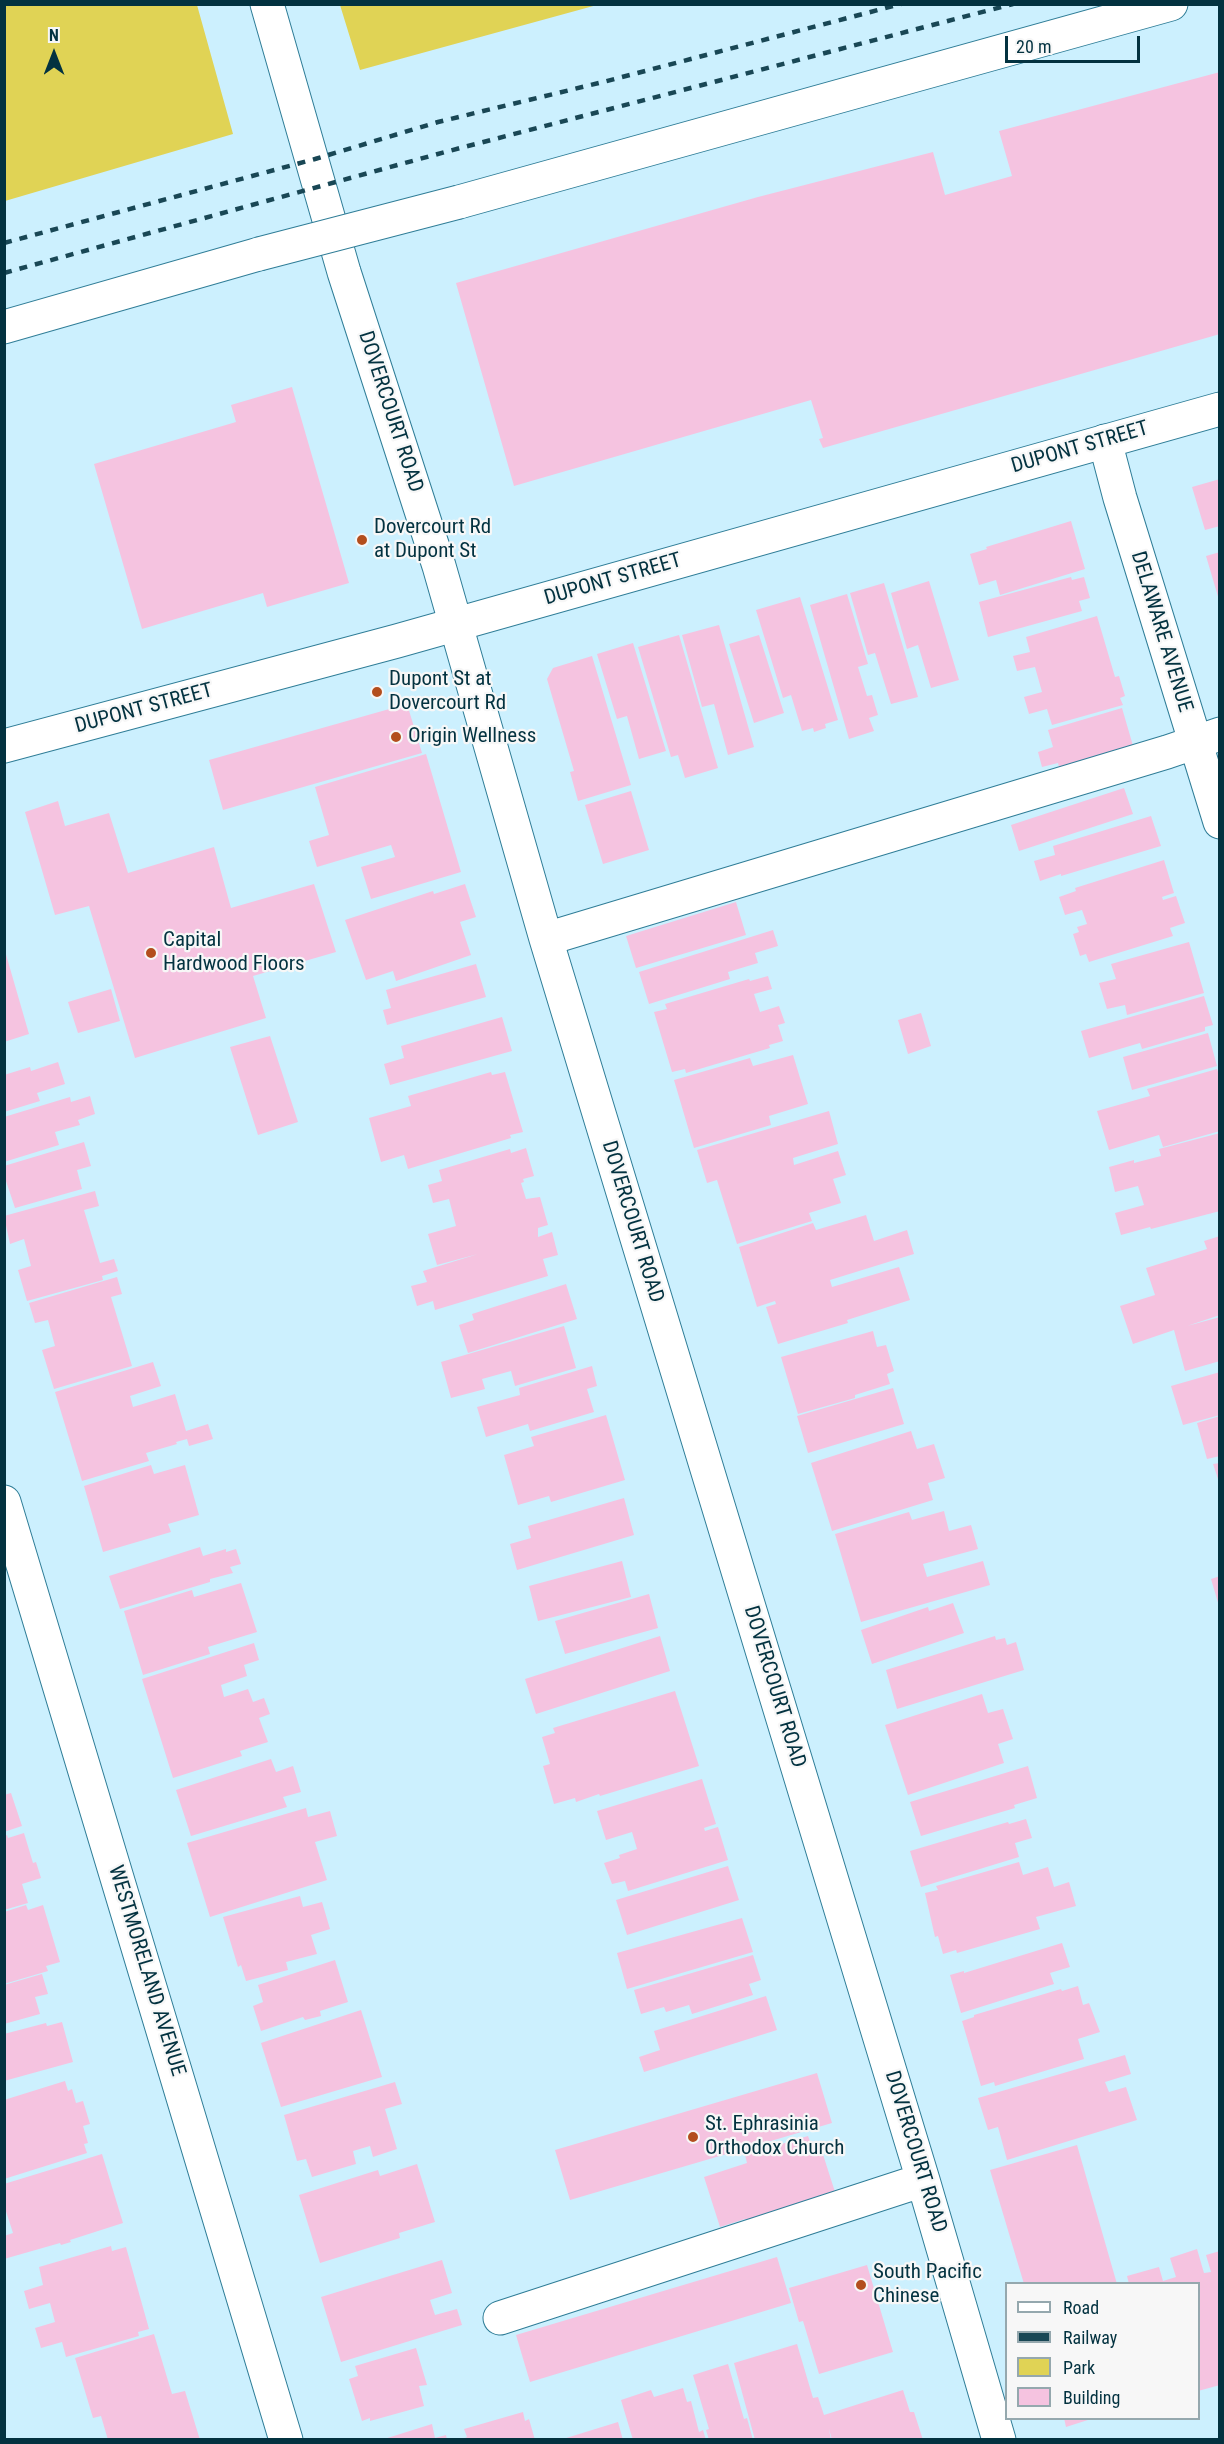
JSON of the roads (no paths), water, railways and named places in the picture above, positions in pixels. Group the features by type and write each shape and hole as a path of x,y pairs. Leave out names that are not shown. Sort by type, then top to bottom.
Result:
{"street":[{"name":"DOVERCOURT ROAD","path":"267,4 344,272 439,566 546,939 923,2180 999,2439"},
{"path":"4,327 259,254 459,202 1171,4"},
{"name":"DUPONT STREET","path":"4,746 456,625 1220,409"},
{"name":"DELAWARE AVENUE","path":"1105,441 1120,498 1208,738 1220,822"},
{"path":"546,939 1208,738"},
{"name":"WESTMORELAND AVENUE","path":"4,1502 286,2439"},
{"path":"500,2318 923,2180"}],"railway":[{"path":"4,243 315,159 438,122 603,82 901,4"},
{"path":"4,273 445,152 1013,4"}],"place":[{"name":"Dovercourt Rd at Dupont St","path":"362,540"},
{"name":"Dupont St at Dovercourt Rd","path":"377,692"},
{"name":"Origin Wellness","path":"396,737"},
{"name":"Capital Hardwood Floors","path":"151,953"},
{"name":"St. Ephrasinia Orthodox Church","path":"693,2137"},
{"name":"South Pacific Chinese","path":"861,2285"}]}
